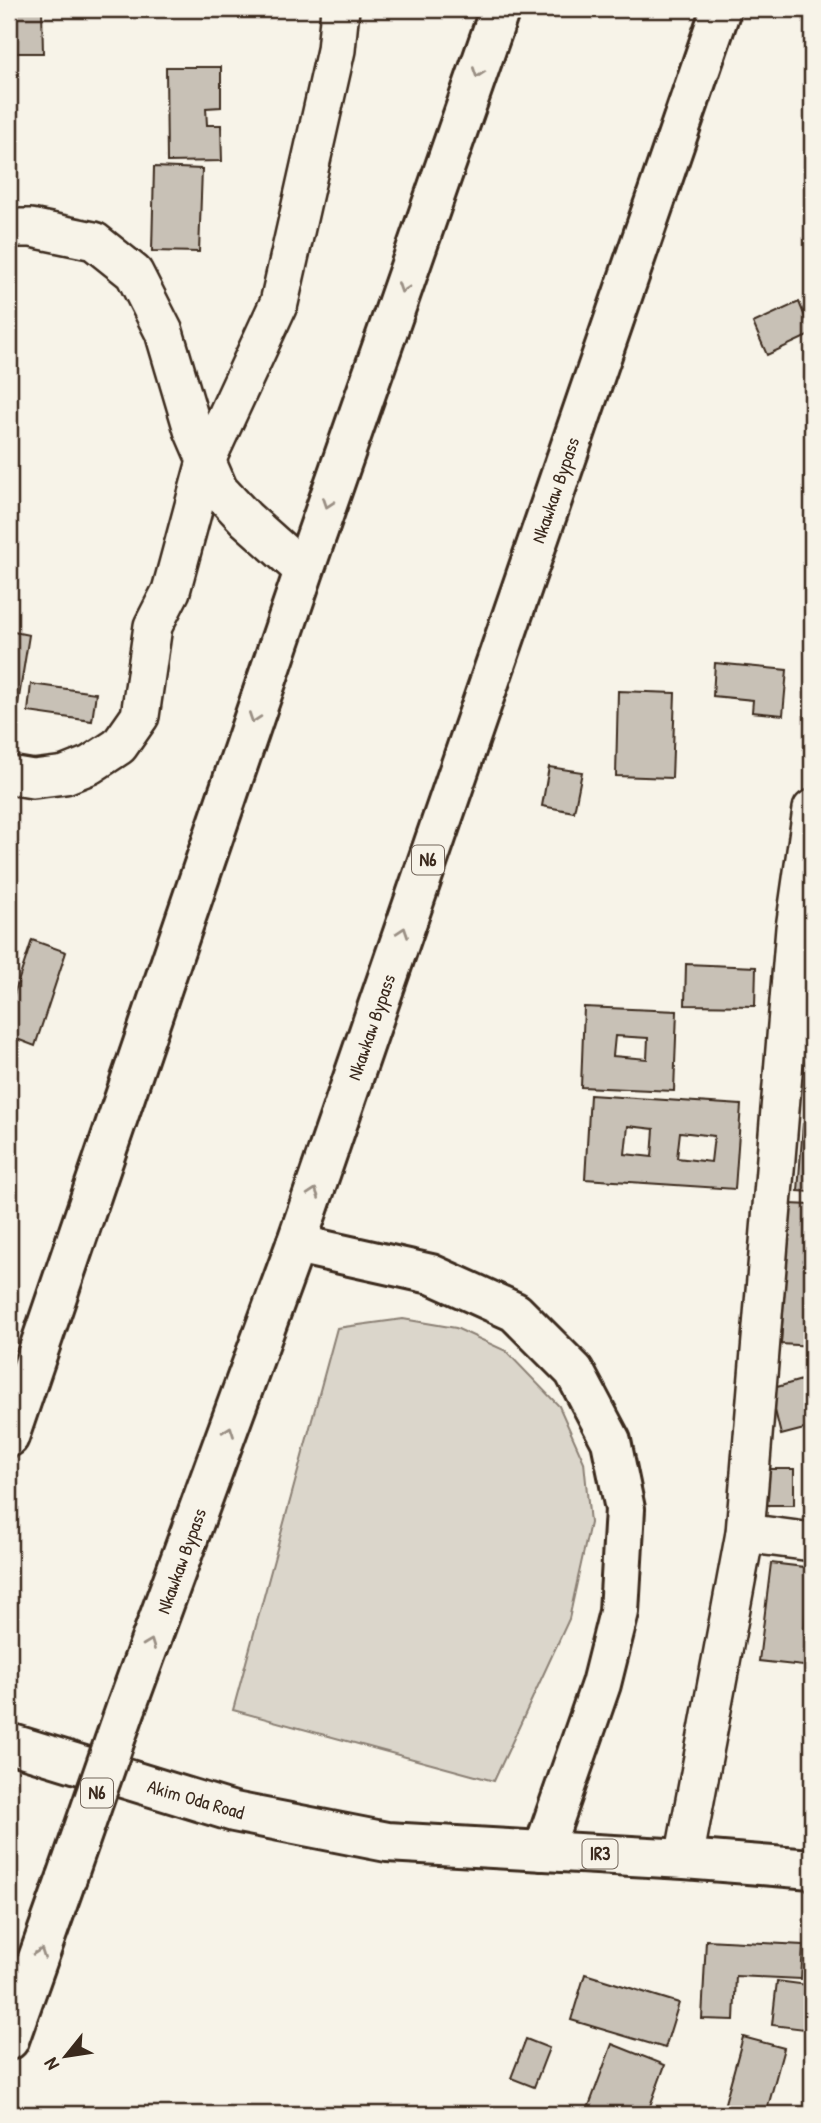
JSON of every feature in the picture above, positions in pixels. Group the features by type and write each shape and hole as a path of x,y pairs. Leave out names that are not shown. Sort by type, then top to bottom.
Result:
{"main road":[{"path":"9,1437 304,571 500,9"},
{"name":"Nkawkaw Bypass","path":"9,2040 296,1244 721,9"},
{"path":"296,1244 431,1274 515,1312 574,1371 611,1441 625,1509 619,1612 601,1684 543,1851"},
{"name":"Akim Oda Road","path":"9,1743 234,1812 387,1842 543,1851"},
{"name":"IR3","path":"543,1851 812,1869"}],"street":[{"path":"9,775 33,779 65,775 90,765 119,746 140,716 153,626 171,591 206,461 279,303 336,50 340,9"},
{"path":"9,228 31,228 94,241 134,273 164,332 193,430 219,490 246,519 304,571"},
{"path":"684,1859 745,1533 795,928 812,809"},
{"path":"745,1533 812,1542"}],"shaded area":[{"path":"403,1319 456,1328 506,1351 559,1406 584,1462 590,1523 569,1619 494,1781 233,1710 337,1328"}],"building":[{"path":"9,9 42,9 43,53 9,53"},
{"path":"166,67 221,67 221,107 206,108 207,125 221,125 222,161 167,162"},
{"path":"154,167 202,169 199,252 152,251"},
{"path":"799,302 812,334 767,355 753,323"},
{"path":"9,631 29,635 18,704 9,703"},
{"path":"715,663 787,670 783,715 752,712 753,700 713,696"},
{"path":"31,684 96,693 92,721 28,712"},
{"path":"618,691 675,693 672,778 616,776"},
{"path":"549,767 582,772 574,812 542,806"},
{"path":"32,940 66,952 35,1046 9,1036 9,1009"},
{"path":"686,964 756,967 755,1006 685,1005"},
{"path":"584,1007 677,1011 674,1091 581,1087","holes":["615,1036 648,1038 647,1059 613,1056"]},
{"path":"590,1095 741,1105 735,1189 585,1179","holes":["628,1126 654,1129 652,1157 625,1154","680,1132 714,1136 711,1162 677,1158"]},
{"path":"803,1124 812,1125 812,1192 798,1191"},
{"path":"789,1204 812,1205 812,1346 781,1344"},
{"path":"805,1379 812,1407 812,1427 781,1435 770,1389"},
{"path":"766,1469 794,1469 794,1505 766,1505"},
{"path":"771,1563 812,1568 812,1602 807,1602 804,1635 812,1636 812,1667 759,1661"},
{"path":"706,1940 803,1945 801,1979 736,1976 734,2020 702,2019"},
{"path":"585,1974 679,2003 665,2048 571,2020"},
{"path":"777,1981 808,1985 804,2029 772,2025"},
{"path":"743,2037 784,2048 766,2114 722,2114"},
{"path":"526,2039 549,2048 534,2087 511,2078"},
{"path":"612,2044 665,2065 647,2114 586,2114"}]}
